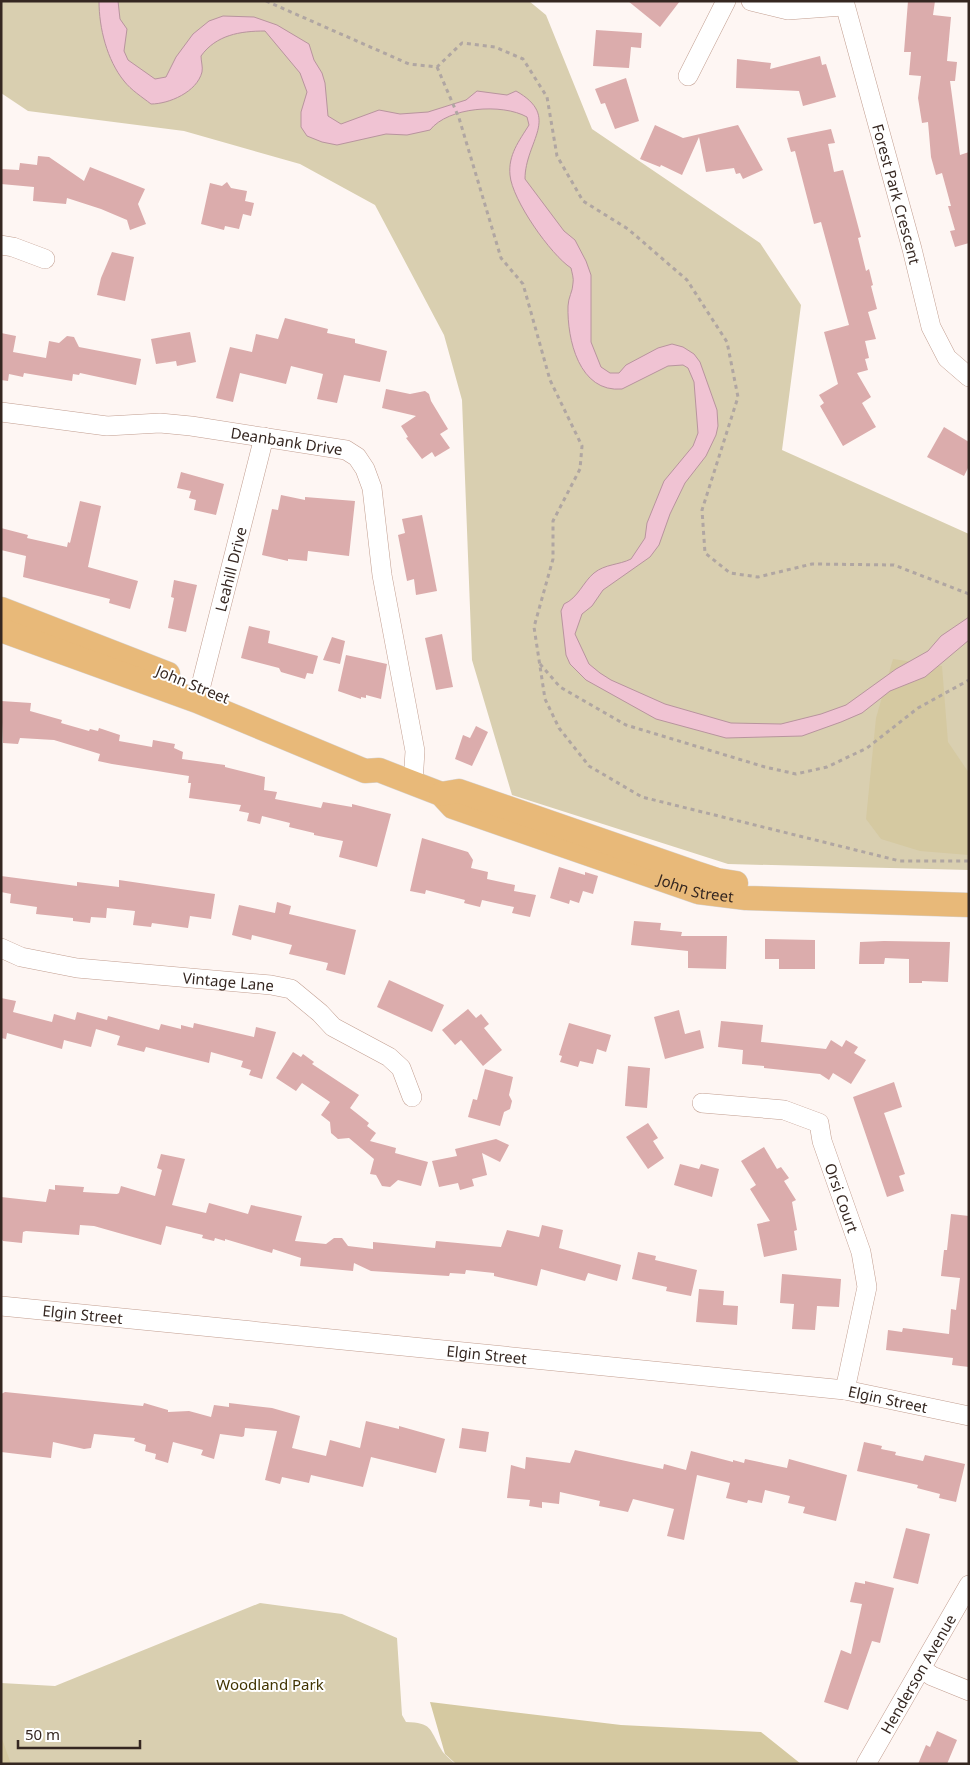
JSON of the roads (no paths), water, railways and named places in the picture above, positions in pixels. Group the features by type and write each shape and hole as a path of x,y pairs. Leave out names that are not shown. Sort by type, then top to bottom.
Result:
{"main road":[{"name":"John Street","path":"1,609 199,694 365,771 379,770 441,794 452,807 698,892 746,898 969,905"},
{"name":"John Street","path":"1,630 199,694"},
{"name":"John Street","path":"441,794 459,791 718,880 748,884 969,888"}],"street":[{"path":"688,76 726,1"},
{"path":"750,1 788,10 844,3"},
{"name":"Forest Park Crescent","path":"844,3 931,327 947,358 969,377"},
{"path":"1,245 13,246 45,258"},
{"name":"Deanbank Drive","path":"1,412 107,426 160,423 346,450 357,457 365,468 372,488 382,575 415,751 413,783"},
{"name":"Leahill Drive","path":"199,694 264,437"},
{"name":"Vintage Lane","path":"1,948 20,957 77,968 271,985 291,989 333,1026 389,1057 401,1068 412,1097"},
{"name":"Orsi Court","path":"702,1103 784,1110 819,1123 822,1140 861,1252 867,1287 845,1390"},
{"name":"Elgin Street","path":"1,1306 845,1390 969,1416"},
{"name":"Henderson Avenue","path":"866,1764 969,1585"},
{"path":"922,1669 932,1676 969,1691"}],"park label":[{"name":"Woodland Park","path":"270,1684"}]}
